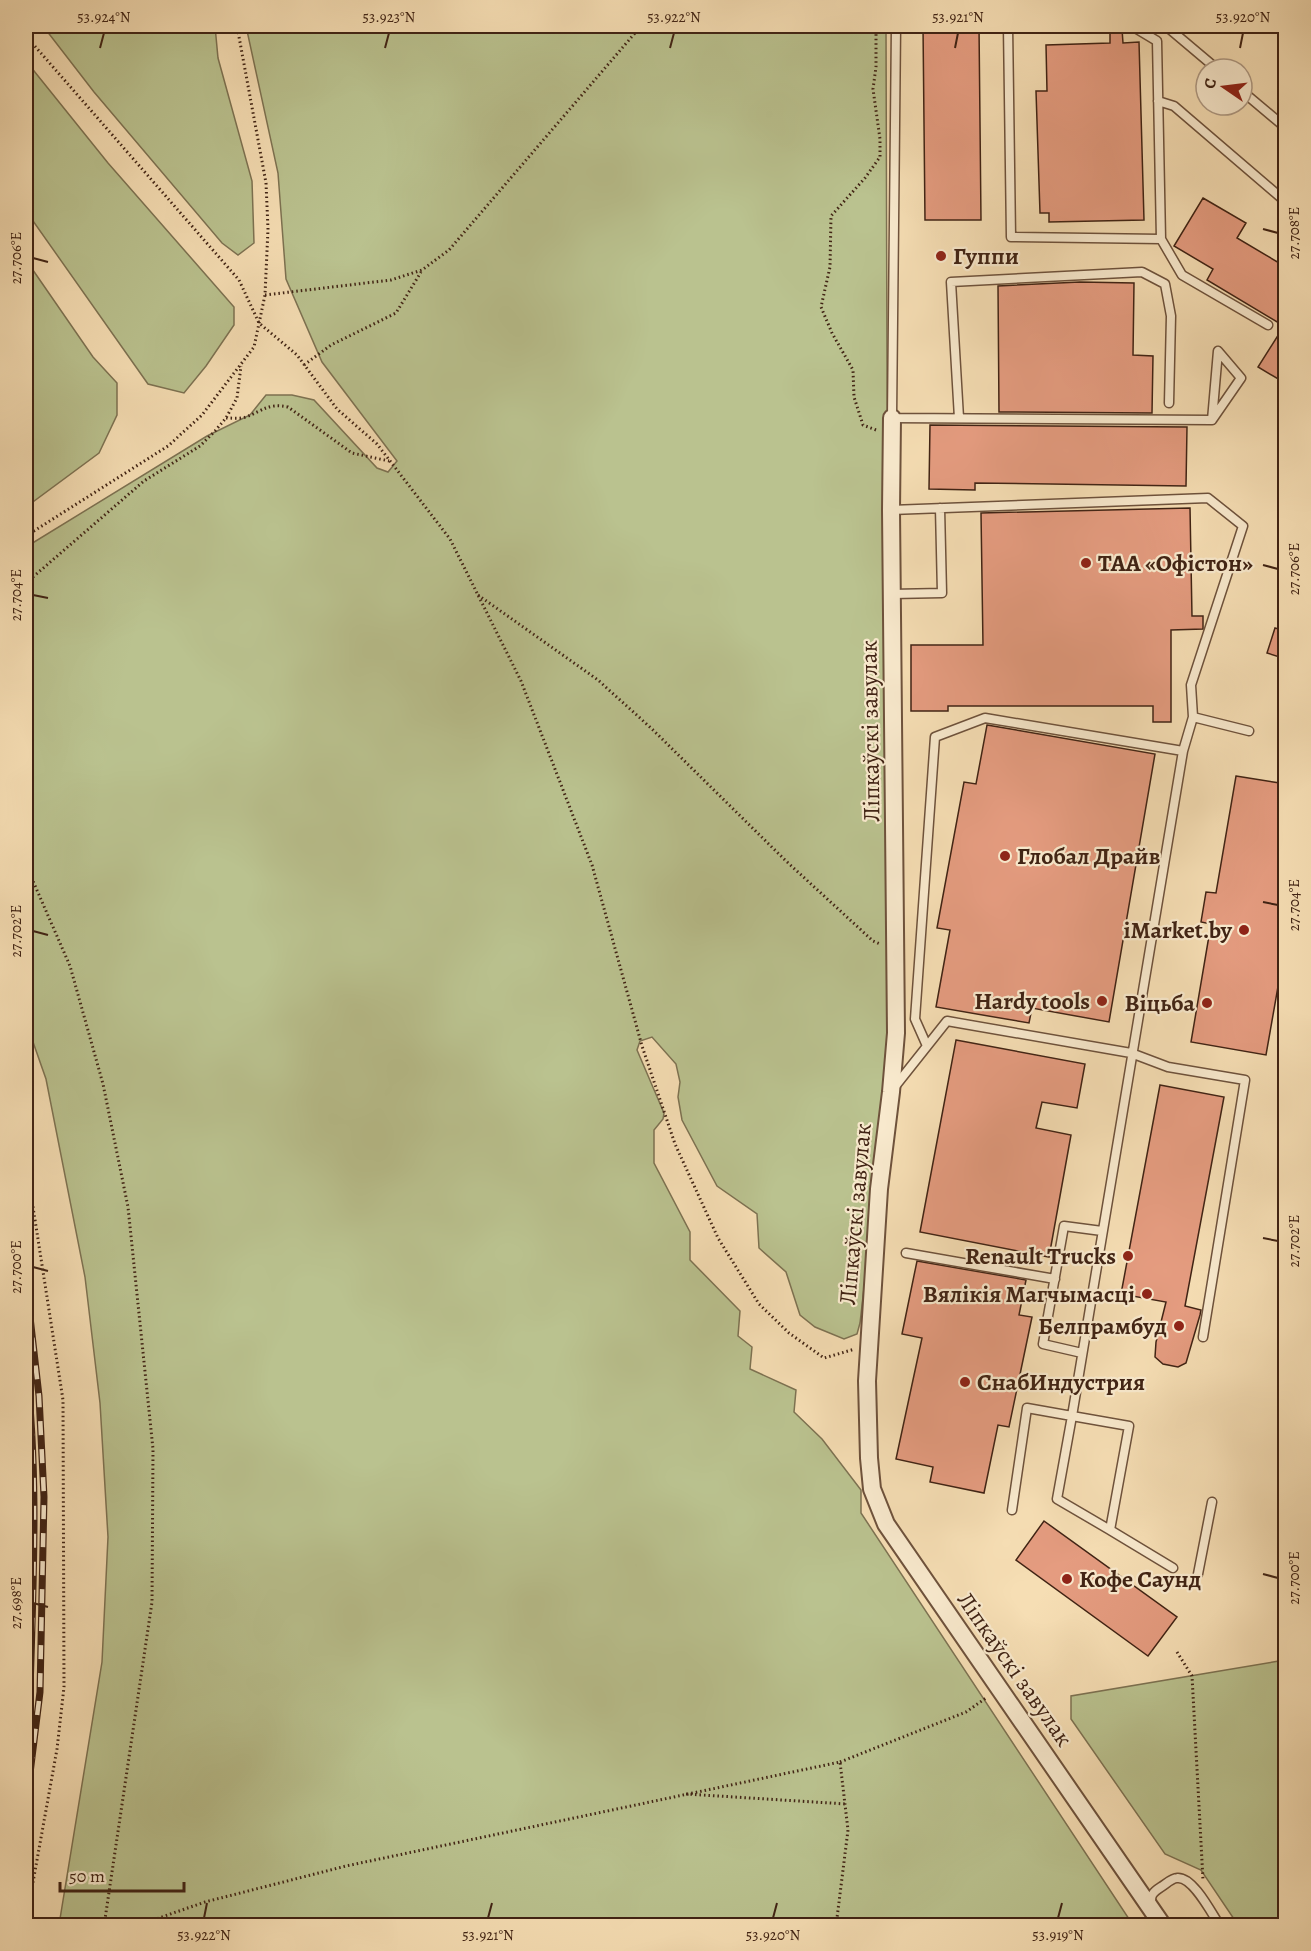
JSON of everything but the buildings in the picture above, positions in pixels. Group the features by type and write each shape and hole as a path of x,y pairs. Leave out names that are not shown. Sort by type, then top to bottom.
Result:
{"street":[{"name":"Ліпкаўскі завулак","path":"892,418 896,1033 879,1189 867,1381 868,1458 872,1489 886,1524 1159,1919"}],"lane":[{"path":"896,26 892,418 1212,420"},
{"path":"1008,26 1011,237 1161,239"},
{"path":"1132,26 1157,41 1161,239 1182,275 1268,325"},
{"path":"1166,26 1203,57"},
{"path":"1158,101 1174,106 1286,202"},
{"path":"1254,101 1286,128"},
{"path":"959,418 951,282 1142,272 1165,284 1171,316 1169,403"},
{"path":"1218,351 1241,378 1212,420 1216,374 1218,351"},
{"path":"891,510 1208,498 1243,526 1191,685 1193,717 1183,751 1057,1499 1173,1568"},
{"path":"892,594 942,593 940,508"},
{"path":"1193,717 1249,731"},
{"path":"927,1047 915,1018 935,737 985,718 1183,751"},
{"path":"891,1092 947,1021 1131,1053 1168,1067 1245,1080 1203,1337"},
{"path":"1082,1353 1043,1344 1064,1226 1102,1231"},
{"path":"906,1253 1055,1279"},
{"path":"1011,1510 1027,1408 1129,1426 1110,1530"},
{"path":"1198,1574 1212,1502"},
{"path":"1159,1919 1151,1903 1152,1895 1156,1890 1177,1878 1189,1881 1203,1895 1220,1926"}],"path":[{"path":"26,536 168,446 202,414 254,347 265,295 268,229 266,183 237,26"},
{"path":"265,295 391,280 422,270 449,250 641,26"},
{"path":"876,26 876,67 873,89 880,139 880,157 865,178 831,216 830,267 821,307 832,333 853,370 854,397 863,425 876,430 879,441"},
{"path":"26,36 239,280 259,323 297,355 337,409 377,444 450,538 521,681 592,865 642,1046 675,1144 718,1238 759,1304 789,1333 824,1358 869,1346"},
{"path":"304,365 332,345 396,313 422,270"},
{"path":"26,584 144,481 200,446 226,418 237,398 241,365"},
{"path":"226,418 244,418 266,407 278,405 288,407 352,453 390,461"},
{"path":"477,594 598,680 651,728 786,861 873,941 896,949"},
{"path":"26,865 70,966 103,1084 128,1207 153,1449 152,1602 104,1926"},
{"path":"26,1162 63,1400 64,1663 64,1687 57,1749 26,1921"},
{"path":"1178,1652 1192,1676 1203,1895"},
{"path":"136,1926 205,1902 346,1866 840,1762 966,1712 998,1689"},
{"path":"836,1926 848,1830 840,1762"},
{"path":"680,1794 846,1804"}],"green space":[{"path":"43,26 215,26 218,58 252,181 254,243 238,255 222,243 94,92"},
{"path":"246,26 886,26 889,1068 857,1334 844,1339 815,1327 800,1315 786,1272 759,1248 757,1214 717,1186 682,1120 678,1097 680,1082 676,1064 652,1037 640,1041 637,1050 664,1113 663,1119 654,1130 654,1163 690,1232 690,1260 740,1311 738,1336 752,1347 750,1369 796,1390 794,1412 822,1439 861,1490 861,1513 1133,1925 59,1925 102,1662 108,1537 100,1403 85,1277 46,1079 26,1022 26,547 207,436 250,415 266,395 292,395 314,400 377,468 388,472 397,461 322,362 286,279 278,173"},
{"path":"26,61 108,163 234,307 234,325 184,393 148,384 26,211"},
{"path":"26,260 93,357 117,383 117,415 99,453 26,507"},
{"path":"1285,1660 1285,1925 1238,1925 1201,1870 1165,1854 1071,1719 1071,1696"}],"railway":[{"path":"26,1282 39,1396 44,1497 40,1692 26,1806"},
{"path":"26,1366 34,1488 30,1692 26,1723"}],"place":[{"name":"Гуппи","path":"941,256"},
{"name":"ТАА «Офістон»","path":"1086,563"},
{"name":"Глобал Драйв","path":"1005,856"},
{"name":"iMarket.by","path":"1244,930"},
{"name":"Hardy tools","path":"1102,1001"},
{"name":"Віцьба","path":"1207,1003"},
{"name":"Renault Trucks","path":"1128,1256"},
{"name":"Вялікія Магчымасці","path":"1147,1294"},
{"name":"Белпрамбуд","path":"1179,1326"},
{"name":"СнабИндустрия","path":"965,1382"},
{"name":"Кофе Саунд","path":"1067,1579"}]}
